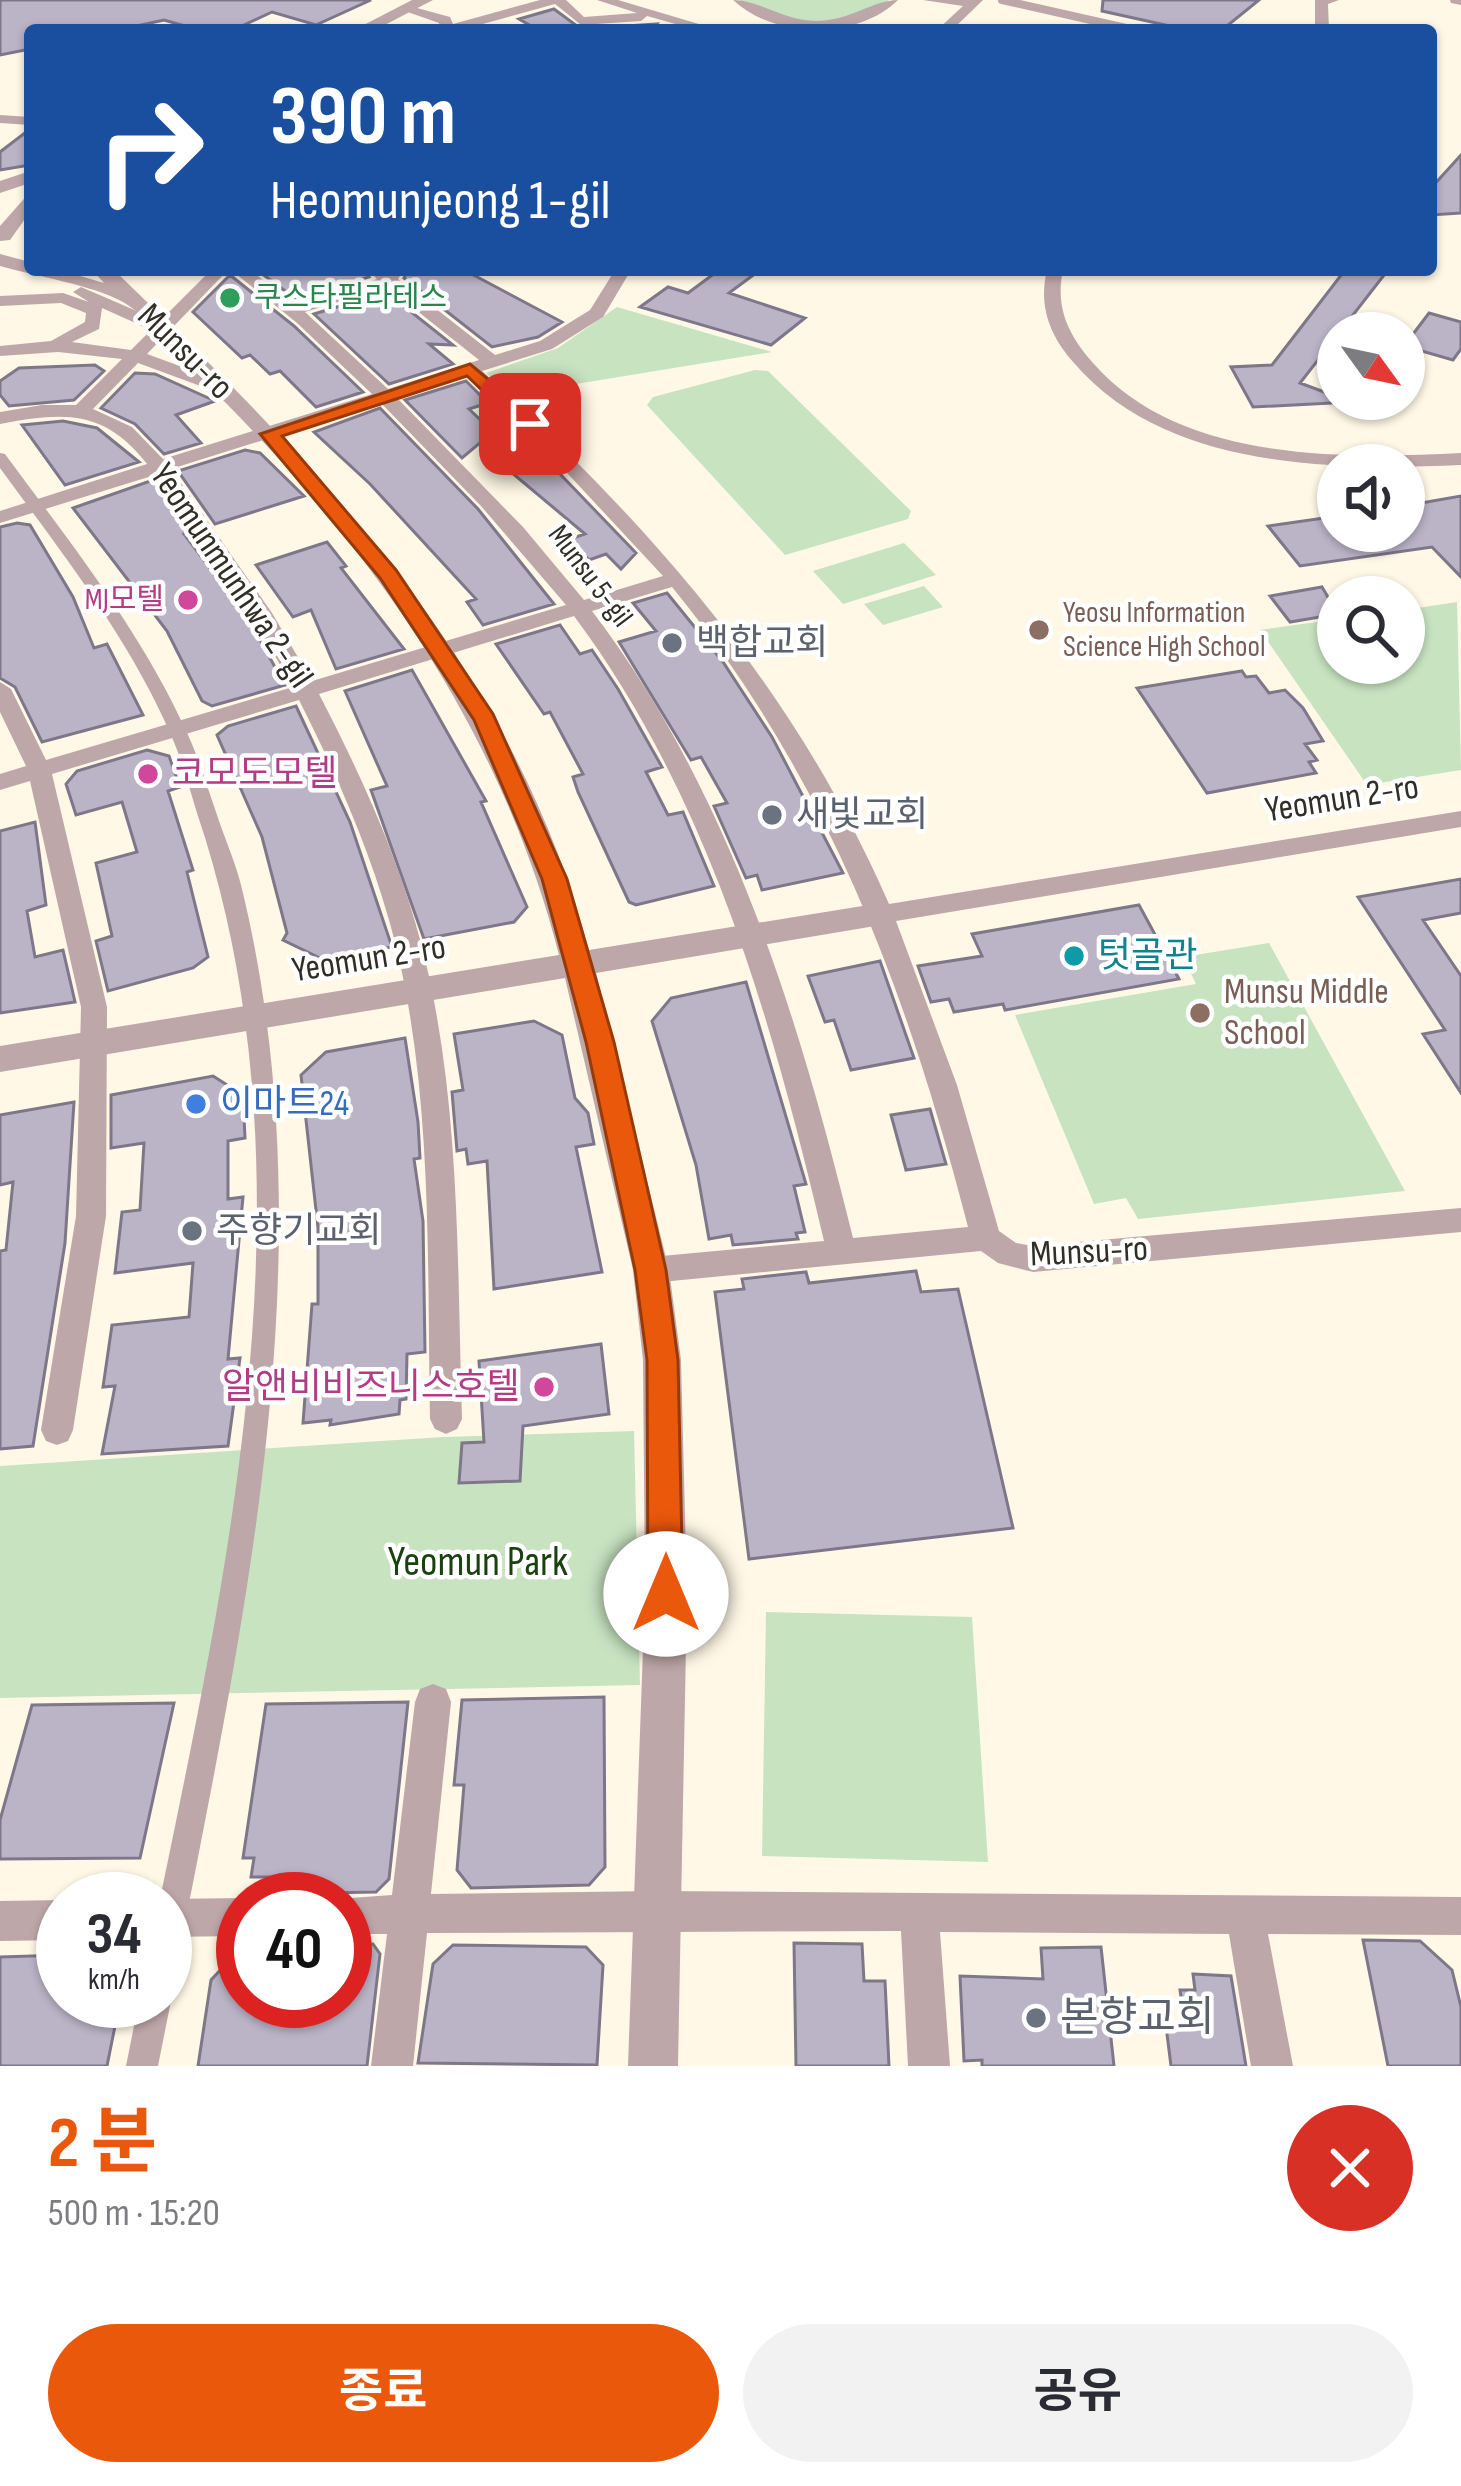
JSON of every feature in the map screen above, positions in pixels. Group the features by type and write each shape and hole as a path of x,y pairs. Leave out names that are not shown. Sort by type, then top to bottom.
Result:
{"street":[{"path":"375,24 425,0"},
{"path":"474,24 556,0 581,21 662,15 682,2"},
{"path":"602,0 691,24"},
{"path":"739,0 752,11 797,22 851,20 892,0"},
{"path":"929,0 976,2"},
{"path":"1322,24 1321,0 1333,0"},
{"path":"951,24 976,2"},
{"path":"406,9 446,24"},
{"path":"720,24 752,11"},
{"path":"851,20 857,24"},
{"path":"1,261 1,234 24,205"},
{"path":"57,276 134,301"},
{"name":"Munsu-ro","path":"108,276 269,434 388,574 485,719 555,879 580,964 651,1270 662,1360 666,1476 653,2066"},
{"path":"0,418 82,410 214,276"},
{"name":"Munsu 5-gil","path":"247,276 386,395 507,517 580,608 646,707 750,936"},
{"path":"291,310 382,276"},
{"path":"389,276 493,362"},
{"path":"0,517 546,345 586,322 607,303 620,276"},
{"path":"1055,276 1054,314 1075,357 1107,390 1160,424 1256,448 1341,458 1461,459"},
{"path":"0,301 90,294 160,327"},
{"path":"8,350 76,336 97,320 95,310 81,302 29,297"},
{"path":"8,350 110,347 220,387"},
{"path":"470,369 591,481 738,656 785,729 881,914 952,1100 986,1238"},
{"name":"Yeomunmunhwa 2-gil","path":"82,410 127,427 242,582 311,690 366,820 410,951 417,991 441,1209 446,1419"},
{"path":"0,457 124,631 176,728 226,869 260,1016 270,1229 256,1413 232,1584 178,1872"},
{"path":"0,782 676,579"},
{"path":"0,689 40,771 89,975 96,1044 91,1216 57,1430"},
{"name":"Yeomun 2-ro","path":"0,1060 1461,819"},
{"path":"750,936 802,1080 842,1252"},
{"name":"Munsu-ro","path":"651,1270 986,1238 1009,1255 1033,1259 1461,1220"},
{"path":"392,2066 433,1702"},
{"path":"372,1915 657,1910 1461,1916"},
{"path":"919,1912 929,2066"},
{"path":"1245,1915 1272,2066"},
{"path":"0,1921 36,1920"},
{"path":"142,2066 150,2028"}],"lane":[{"path":"1002,0 1108,24"}],"green space":[{"path":"740,0 889,0 858,17 815,22 771,16"},
{"path":"617,307 772,352 576,384 519,401 486,373 558,348"},
{"path":"755,370 768,371 911,511 908,519 785,555 647,405 653,397"},
{"path":"904,543 936,575 843,604 813,571"},
{"path":"924,586 943,607 883,625 864,604"},
{"path":"1457,602 1461,770 1367,785 1260,630 1317,622 1317,684 1425,684 1425,607"},
{"path":"1269,943 1405,1191 1138,1219 1126,1198 1094,1204 1015,1015 1196,984 1183,957"},
{"name":"Yeomun Park","path":"634,1431 640,1685 0,1698 0,1466 443,1437"},
{"path":"766,1612 972,1617 988,1862 762,1856"}],"building":[{"path":"0,0 371,0 318,24 272,12 246,24 164,20 24,24 24,50 0,55"},
{"path":"1103,0 1259,0 1229,24 1161,24 1102,11"},
{"path":"554,9 574,24 528,24 519,19"},
{"path":"24,134 24,166 0,170 0,152"},
{"path":"1461,155 1461,213 1437,215 1437,181"},
{"path":"231,276 294,326 363,392 316,407 280,371 270,374 250,355 242,358 193,312"},
{"path":"265,276 369,277 296,299"},
{"path":"475,276 562,322 538,337 492,347 404,278"},
{"path":"711,276 752,276 729,293 805,318 771,345 640,307 668,287 688,293"},
{"path":"1340,276 1383,276 1355,312 1317,312 1317,361 1300,383 1317,389 1317,404 1253,407 1231,367 1272,365"},
{"path":"386,292 453,345 429,344 453,364 389,384 314,314"},
{"path":"1429,313 1461,322 1461,349 1453,360 1425,352"},
{"path":"95,365 104,371 74,400 9,406 0,395 0,381 19,368"},
{"path":"135,373 155,374 215,401 176,415 201,443 164,454 135,424 101,408"},
{"path":"466,381 488,403 469,409 493,432 462,458 405,400"},
{"path":"380,408 478,509 554,604 483,625 467,602 476,599 370,484 314,432"},
{"path":"63,421 97,428 139,462 65,485 22,425"},
{"path":"536,449 636,553 621,569 606,554 589,560 570,539 585,534 499,462"},
{"path":"245,450 260,453 304,496 215,524 178,471"},
{"path":"153,480 189,533 184,534 246,615 285,685 212,706 202,701 167,631 73,508"},
{"path":"1461,496 1461,577 1432,547 1425,548 1425,502"},
{"path":"1317,519 1317,552 1397,552 1300,566 1268,526"},
{"path":"30,525 73,597 94,648 107,644 143,715 42,742 15,687 0,678 0,527"},
{"path":"327,542 346,566 341,568 404,649 336,669 311,610 293,617 256,565"},
{"path":"1317,588 1317,618 1290,622 1270,596"},
{"path":"667,593 723,662 772,737 843,873 762,890 757,875 746,878 714,806 727,803 701,757 691,760 619,642 656,631 633,603"},
{"path":"560,625 580,654 592,650 618,689 662,767 646,772 668,815 683,812 714,886 636,905 629,902 578,792 573,777 583,774 550,712 544,714 496,644"},
{"path":"412,670 486,801 481,802 527,907 514,922 424,939 371,790 387,786 345,691"},
{"path":"1242,671 1246,677 1256,676 1269,693 1285,690 1303,708 1323,741 1305,744 1317,760 1309,762 1316,773 1207,793 1137,688"},
{"path":"296,706 350,822 392,947 320,958 283,940 287,933 262,837 217,735 228,726"},
{"path":"147,750 169,756 180,787 168,791 193,870 187,872 208,957 193,968 108,991 96,941 112,936 96,863 137,852 122,802 76,815 66,784 77,771"},
{"path":"35,822 46,905 27,911 35,957 63,950 75,1002 0,1013 0,831"},
{"path":"1461,879 1461,913 1423,920 1461,976 1461,1093 1423,1034 1445,1030 1358,897"},
{"name":"텃골관","path":"1139,905 1179,979 1005,1010 1003,1004 954,1012 949,999 931,1002 918,966 982,956 972,934"},
{"path":"880,961 914,1058 851,1070 834,1020 825,1022 808,976"},
{"path":"746,982 806,1184 794,1186 805,1232 796,1233 798,1239 733,1245 731,1235 709,1239 696,1165 652,1021 671,998"},
{"path":"534,1021 562,1035 575,1098 588,1113 594,1144 576,1147 602,1272 494,1289 487,1161 468,1164 466,1149 457,1151 452,1092 463,1090 454,1034"},
{"path":"405,1038 418,1122 420,1158 414,1159 423,1221 425,1352 407,1354 406,1399 400,1400 399,1414 330,1425 331,1420 303,1423 312,1304 318,1304 318,1228 301,1075 326,1052"},
{"path":"213,1076 243,1095 245,1138 228,1141 228,1199 243,1197 228,1359 240,1358 228,1446 102,1454 115,1386 103,1387 112,1325 189,1317 193,1263 115,1273 122,1212 140,1210 144,1143 111,1148 111,1095"},
{"path":"74,1102 65,1243 33,1446 0,1449 0,1251 6,1250 13,1182 0,1185 0,1115"},
{"path":"930,1109 946,1164 906,1170 891,1115"},
{"path":"916,1271 921,1292 958,1289 1013,1528 749,1559 715,1292 744,1289 742,1279 806,1272 809,1283"},
{"name":"알앤비비즈니스호텔","path":"601,1344 609,1414 523,1426 520,1481 459,1483 462,1443 484,1442 479,1361"},
{"path":"604,1697 605,1867 589,1885 471,1888 457,1870 464,1785 454,1785 462,1700"},
{"path":"408,1702 389,1879 376,1892 372,1892 372,1872 252,1872 254,1858 243,1858 266,1704"},
{"path":"174,1703 140,1858 0,1859 0,1820 32,1705"},
{"path":"1363,1940 1420,1941 1452,1970 1461,2007 1461,2066 1388,2066"},
{"path":"794,1943 862,1944 864,1981 885,1981 889,2066 796,2066"},
{"path":"372,1944 380,1954 372,2023"},
{"path":"453,1945 586,1947 603,1965 597,2065 418,2063 433,1964"},
{"name":"본향교회","path":"1101,1947 1114,2066 982,2066 982,2060 964,2061 960,1976 1043,1979 1041,1948"},
{"path":"36,1956 36,2028 115,2028 107,2066 0,2066 0,1957"},
{"path":"1193,1974 1231,1976 1246,2066 1171,2066 1166,2026 1185,2026 1180,1990 1195,1990"},
{"path":"216,1975 216,2028 371,2028 367,2066 198,2066 211,1980"}],"place":[{"name":"쿠스타필라테스","path":"230,298"},
{"name":"MJ모텔","path":"188,600"},
{"name":"Yeosu Information Science High School","path":"1039,630"},
{"name":"백합교회","path":"672,643"},
{"name":"코모도모텔","path":"148,774"},
{"name":"새빛교회","path":"772,815"},
{"name":"텃골관","path":"1074,956"},
{"name":"Munsu Middle School","path":"1200,1013"},
{"name":"이마트24","path":"196,1104"},
{"name":"주향기교회","path":"192,1231"},
{"name":"알앤비비즈니스호텔","path":"544,1387"},
{"name":"본향교회","path":"1036,2018"}],"route":[{"path":"530,424 470,369 269,434 388,574 485,719 555,879 600,1042 651,1270 662,1360 666,1594"}]}
